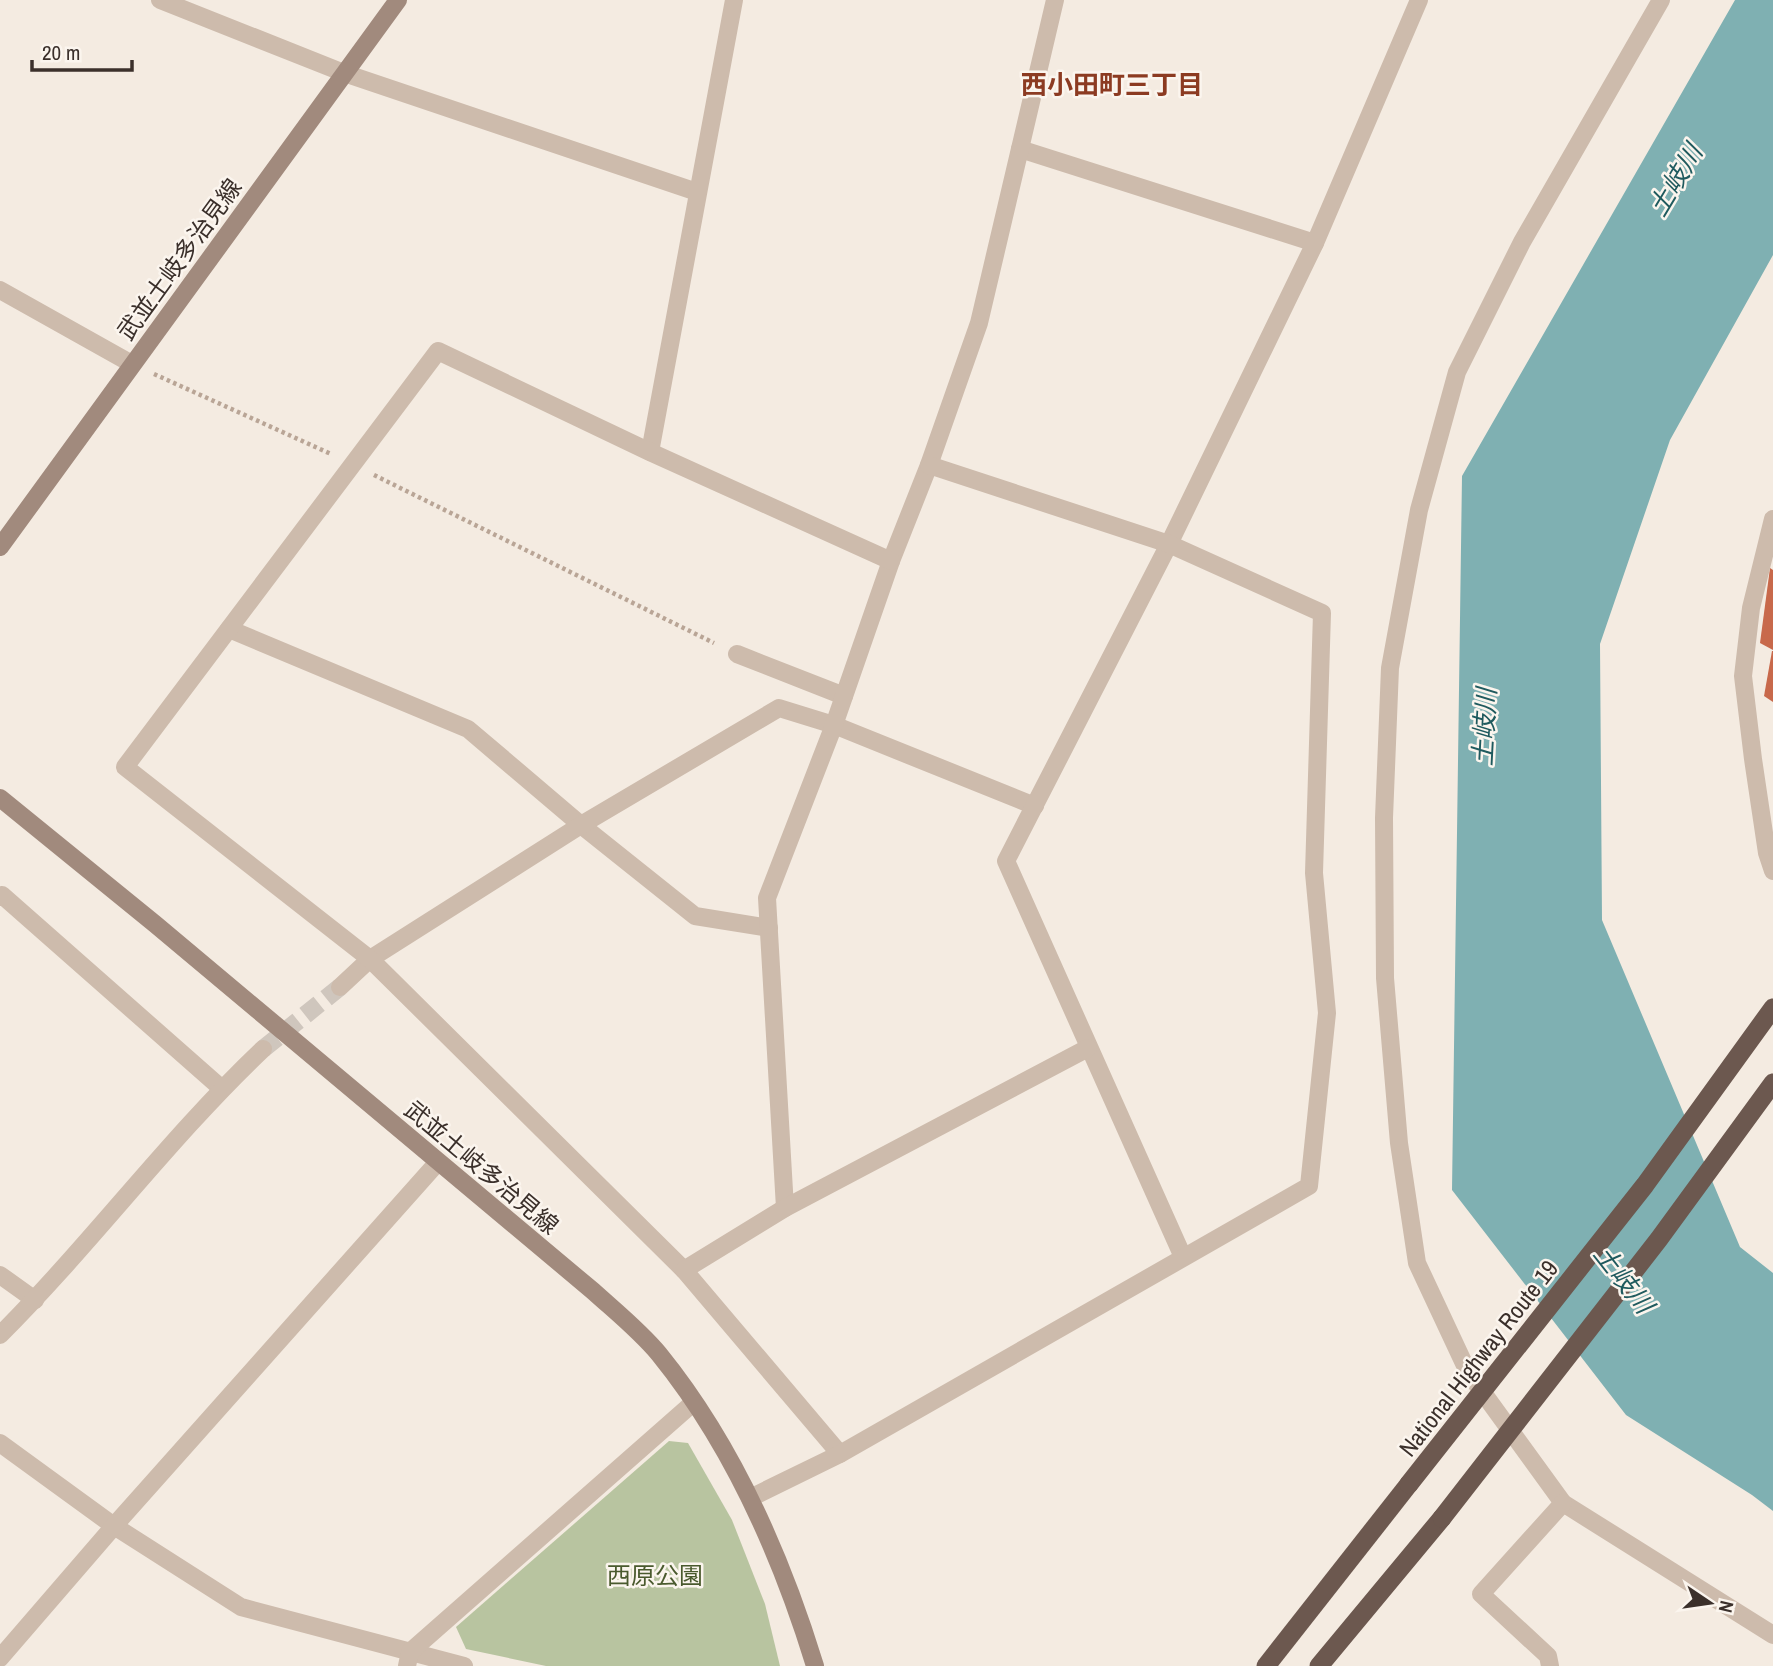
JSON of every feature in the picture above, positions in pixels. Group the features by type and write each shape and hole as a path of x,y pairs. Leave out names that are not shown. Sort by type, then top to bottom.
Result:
{"highway":[{"name":"National Highway Route 19","path":"1266,1666 1645,1185 1773,1008"},
{"path":"1319,1666 1442,1518 1659,1239 1773,1083"}],"main road":[{"name":"武並土岐多治見線","path":"0,547 398,0"},
{"name":"武並土岐多治見線","path":"0,798 155,924 438,1162 612,1309 658,1352 723,1448 750,1499 796,1604 815,1666"}],"street":[{"path":"160,0 344,73 697,192"},
{"path":"650,452 734,0"},
{"path":"786,1208 767,898 834,725 979,323 1055,0"},
{"path":"1183,1257 1006,861 1169,544 1315,243 1419,0"},
{"path":"1661,0 1521,242 1457,372 1419,510 1390,667 1384,818 1385,978 1399,1143 1417,1263 1468,1372 1563,1503 1773,1635"},
{"path":"1020,149 1315,243"},
{"path":"0,290 132,364"},
{"path":"840,1454 684,1270 370,959 125,767 438,351 650,452 891,561"},
{"path":"750,1499 840,1454 1309,1186 1327,1013 1314,873 1322,613 1169,544 929,465"},
{"path":"1773,519 1751,608 1744,676 1753,759 1767,853 1773,871"},
{"path":"229,629 468,729 581,825 695,916 769,928"},
{"path":"737,654 844,696"},
{"path":"340,987 370,959 581,825 779,708 834,725 1035,806"},
{"path":"0,897 2,895 221,1088"},
{"path":"684,1270 786,1208 1088,1048"},
{"path":"0,1335 35,1300 221,1088 263,1049"},
{"path":"0,1658 114,1525 438,1162"},
{"path":"0,1275 35,1300"},
{"path":"409,1659 693,1403"},
{"path":"0,1443 114,1525 241,1607 409,1659 464,1666"},
{"path":"1550,1666 1548,1656 1481,1594 1563,1503"}],"path":[{"path":"132,364 353,464 737,654"}],"green space":[{"name":"西原公園","path":"669,1441 688,1443 732,1520 765,1604 780,1666 546,1666 466,1649 456,1627"}],"water":[{"name":"土岐川","path":"1735,0 1773,0 1773,255 1670,440 1600,644 1602,920 1740,1247 1773,1273 1773,1511 1626,1415 1452,1190 1462,476"}],"building":[{"path":"1770,568 1773,570 1773,650 1760,643"},
{"path":"1773,651 1773,702 1764,696"}],"tunnel":[{"path":"263,1049 340,987"}],"district":[{"name":"西小田町三丁目","path":"1112,84"}]}
